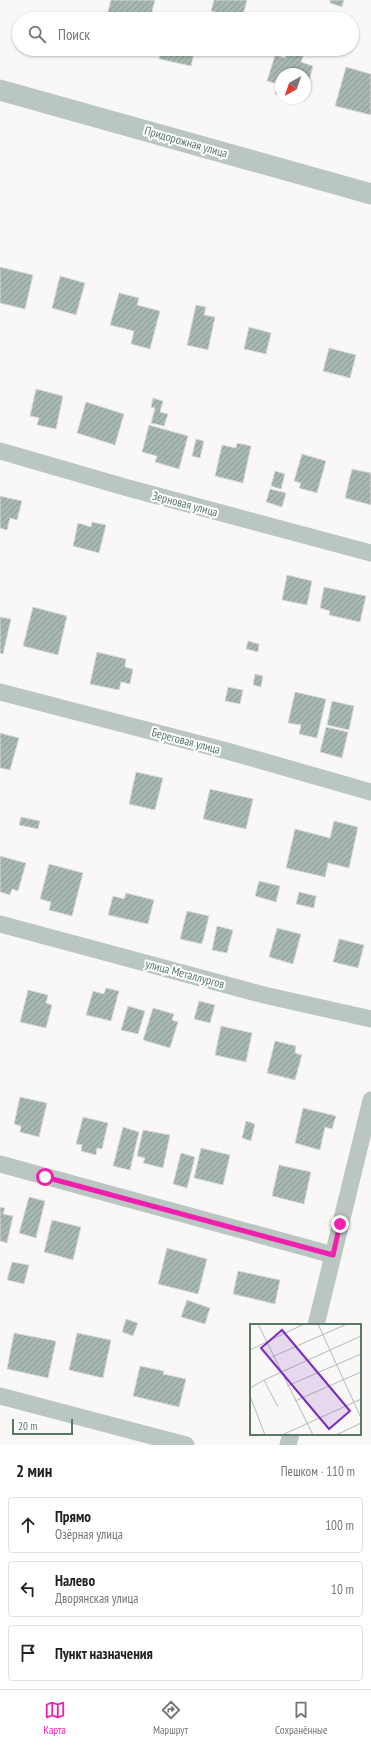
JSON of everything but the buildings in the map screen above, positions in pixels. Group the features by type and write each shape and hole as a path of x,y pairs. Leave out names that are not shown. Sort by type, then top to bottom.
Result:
{"street":[{"name":"Придорожная улица","path":"0,90 371,194"},
{"name":"Зерновая улица","path":"0,451 136,490 371,553"},
{"name":"Береговая улица","path":"0,692 227,751 371,792"},
{"name":"улица Металлургов","path":"0,924 264,995 371,1019"},
{"path":"316,1324 371,1100"},
{"path":"0,1164 333,1255"},
{"path":"0,1396 186,1445"},
{"path":"288,1445 291,1435"}],"route":[{"path":"45,1177 333,1255 340,1224"}]}
